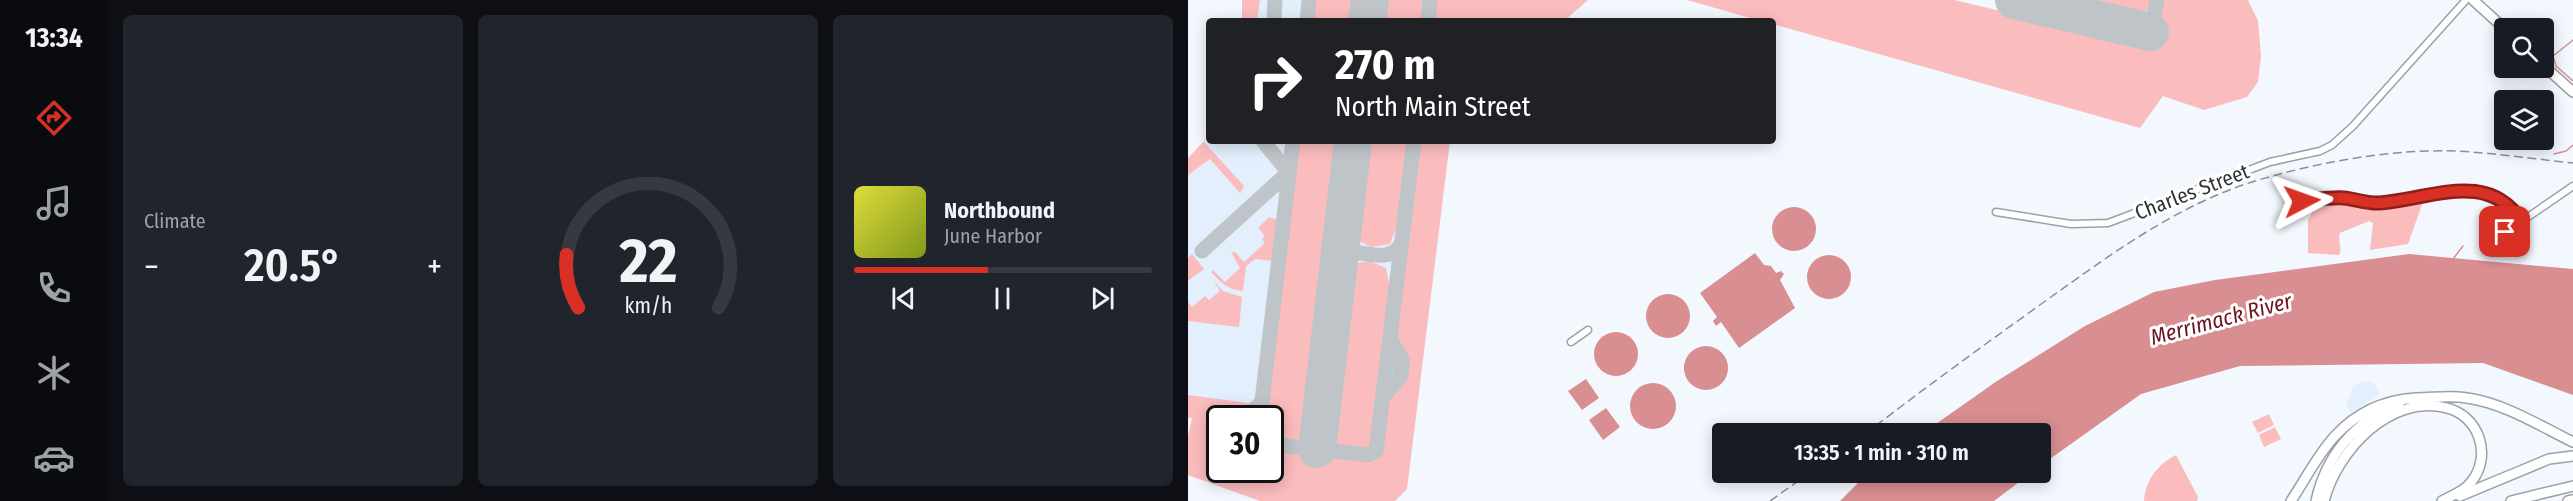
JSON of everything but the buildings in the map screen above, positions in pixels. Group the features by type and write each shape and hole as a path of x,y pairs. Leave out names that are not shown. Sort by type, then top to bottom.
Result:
{"highway":[{"path":"2473,0 2494,19"},
{"path":"2554,75 2573,92"},
{"path":"2291,501 2333,437 2351,420 2390,401 2443,396 2476,399 2495,405 2573,442"},
{"path":"2316,501 2324,473 2347,439 2363,424 2382,412 2415,399"},
{"path":"2324,501 2337,466 2361,437 2381,422 2400,413 2431,406 2455,410 2469,420 2478,434 2482,452 2482,462 2473,480 2466,488 2444,501"},
{"path":"2444,501 2549,459 2573,456"},
{"path":"2511,501 2573,486"},
{"path":"2568,501 2573,500"}],"street":[{"name":"Charles Street","path":"1996,212 2088,226 2108,223 2270,162 2320,151 2332,145 2353,126 2466,0"},
{"path":"2486,246 2573,186"},
{"path":"2297,201 2344,198 2379,203 2478,191 2503,200 2522,222"},
{"path":"1571,342 1588,330"}],"shaded area":[{"path":"1242,0 1588,0 1567,18 1242,18"},
{"path":"1242,0 1260,0 1257,18 1242,18"},
{"path":"1314,0 1357,0 1354,18 1312,18"},
{"path":"1383,0 1426,0 1423,18 1380,18"},
{"path":"1435,0 1588,0 1567,18 1433,18"},
{"path":"1687,0 1954,0 2150,46 2162,0 2248,0 2258,21 2261,56 2258,82 2247,97 2204,110 2163,96 2140,128 1776,25 1776,18 1750,18"},
{"path":"2069,0 2151,0 2147,10 2140,17"},
{"path":"1206,139 1206,144 1450,144 1407,489 1395,501 1259,501 1210,483 1284,483 1284,405 1206,405 1206,482 1188,475 1188,436 1192,418 1188,418 1188,160"},
{"path":"1206,139 1204,142 1244,186 1240,193 1210,159 1188,175 1188,158"},
{"path":"1297,144 1340,144 1305,441 1297,443 1284,440 1284,405 1267,405"},
{"path":"1366,144 1410,144 1398,223 1390,244 1371,247 1355,239"},
{"path":"1418,144 1450,144 1407,489 1395,501 1260,501 1210,483 1284,483 1284,451 1365,460 1378,455 1389,395 1404,384 1407,358 1395,341"},
{"path":"2424,199 2408,244 2370,250 2373,223 2369,221 2340,233 2339,255 2308,253 2308,220 2316,205 2344,201 2375,207"},
{"path":"1269,217 1279,220 1274,261 1255,259 1246,266 1243,291 1225,285 1211,272 1213,270 1225,282 1240,268 1231,252 1235,252 1244,262 1265,243 1262,239 1265,236 1258,228"},
{"path":"1192,254 1204,269 1188,281 1188,258"},
{"path":"1370,261 1386,268 1390,288 1374,437 1369,448 1354,450 1330,445 1352,264"},
{"path":"1213,280 1223,291 1242,297 1239,327 1188,321 1188,302 1192,307 1205,296 1209,300 1220,291"},
{"path":"2364,381 2374,383 2380,395 2351,412 2346,405 2353,386"},
{"path":"1188,395 1256,404 1206,405 1206,482 1188,475 1188,436 1192,418 1188,418"},
{"path":"2269,414 2274,425 2258,433 2252,422"},
{"path":"2275,427 2281,439 2264,447 2259,435"},
{"path":"2176,455 2198,497 2197,501 2144,501 2150,479 2163,463"}],"water":[{"path":"1794,207 1810,213 1816,229 1810,245 1794,251 1778,245 1772,229 1778,213"},
{"path":"1755,253 1764,265 1771,266 1776,273 1781,271 1784,274 1780,280 1795,308 1739,348 1721,322 1716,326 1713,321 1717,317 1700,293"},
{"name":"Merrimack River","path":"2409,254 2573,269 2573,395 2483,363 2240,366 2141,394 2051,458 2051,423 1937,423 1997,381 2085,326 2154,292 2215,280"},
{"path":"1829,255 1838,256 1845,261 1850,268 1850,286 1845,293 1838,298 1829,299 1820,298 1813,293 1808,286 1807,277 1808,268 1813,261 1820,256"},
{"path":"1668,294 1684,300 1690,316 1684,332 1668,338 1652,332 1646,316 1652,300"},
{"path":"1616,332 1632,338 1638,354 1632,370 1616,376 1600,370 1594,354 1600,338"},
{"path":"1706,346 1715,347 1722,352 1727,359 1727,377 1722,384 1715,389 1706,390 1697,389 1690,384 1685,377 1684,368 1685,359 1690,352 1697,347"},
{"path":"1586,379 1599,398 1582,410 1568,391"},
{"path":"1653,383 1669,390 1676,406 1669,422 1653,429 1637,422 1630,406 1637,390"},
{"path":"1606,408 1620,427 1603,440 1589,420"},
{"path":"1858,483 2018,483 1994,501 1840,501"}],"waterway":[{"path":"2573,40 2553,56 2556,66 2573,81"},
{"path":"2554,154 2566,151 2573,145"},
{"path":"2453,259 2463,246"}],"taxiway":[{"path":"1274,18 1275,0"},
{"path":"1307,18 1309,0"},
{"path":"1428,18 1430,0"},
{"path":"2150,32 2157,0"},
{"path":"1265,144 1289,173"},
{"path":"1262,405 1293,144"},
{"path":"1284,446 1368,455 1376,451 1414,144"},
{"path":"1202,251 1289,172"},
{"path":"1334,315 1340,261 1344,256 1354,252 1344,240 1343,231 1349,186"},
{"path":"1354,252 1388,254 1394,252 1402,242"},
{"path":"1383,397 1401,376 1402,359 1390,339"},
{"path":"1259,405 1262,402"}],"runway":[{"path":"1367,18 1370,0"},
{"path":"2014,0 2150,32"},
{"path":"1317,449 1353,144"}],"railway":[{"path":"1879,423 2123,247 2174,216 2227,191 2304,168 2354,158 2405,152 2456,151 2573,163"},
{"path":"1770,501 1795,483"}],"route":[{"path":"2302,201 2344,198 2366,203 2379,203 2459,192 2489,192 2510,205 2522,222 2505,232"}]}
